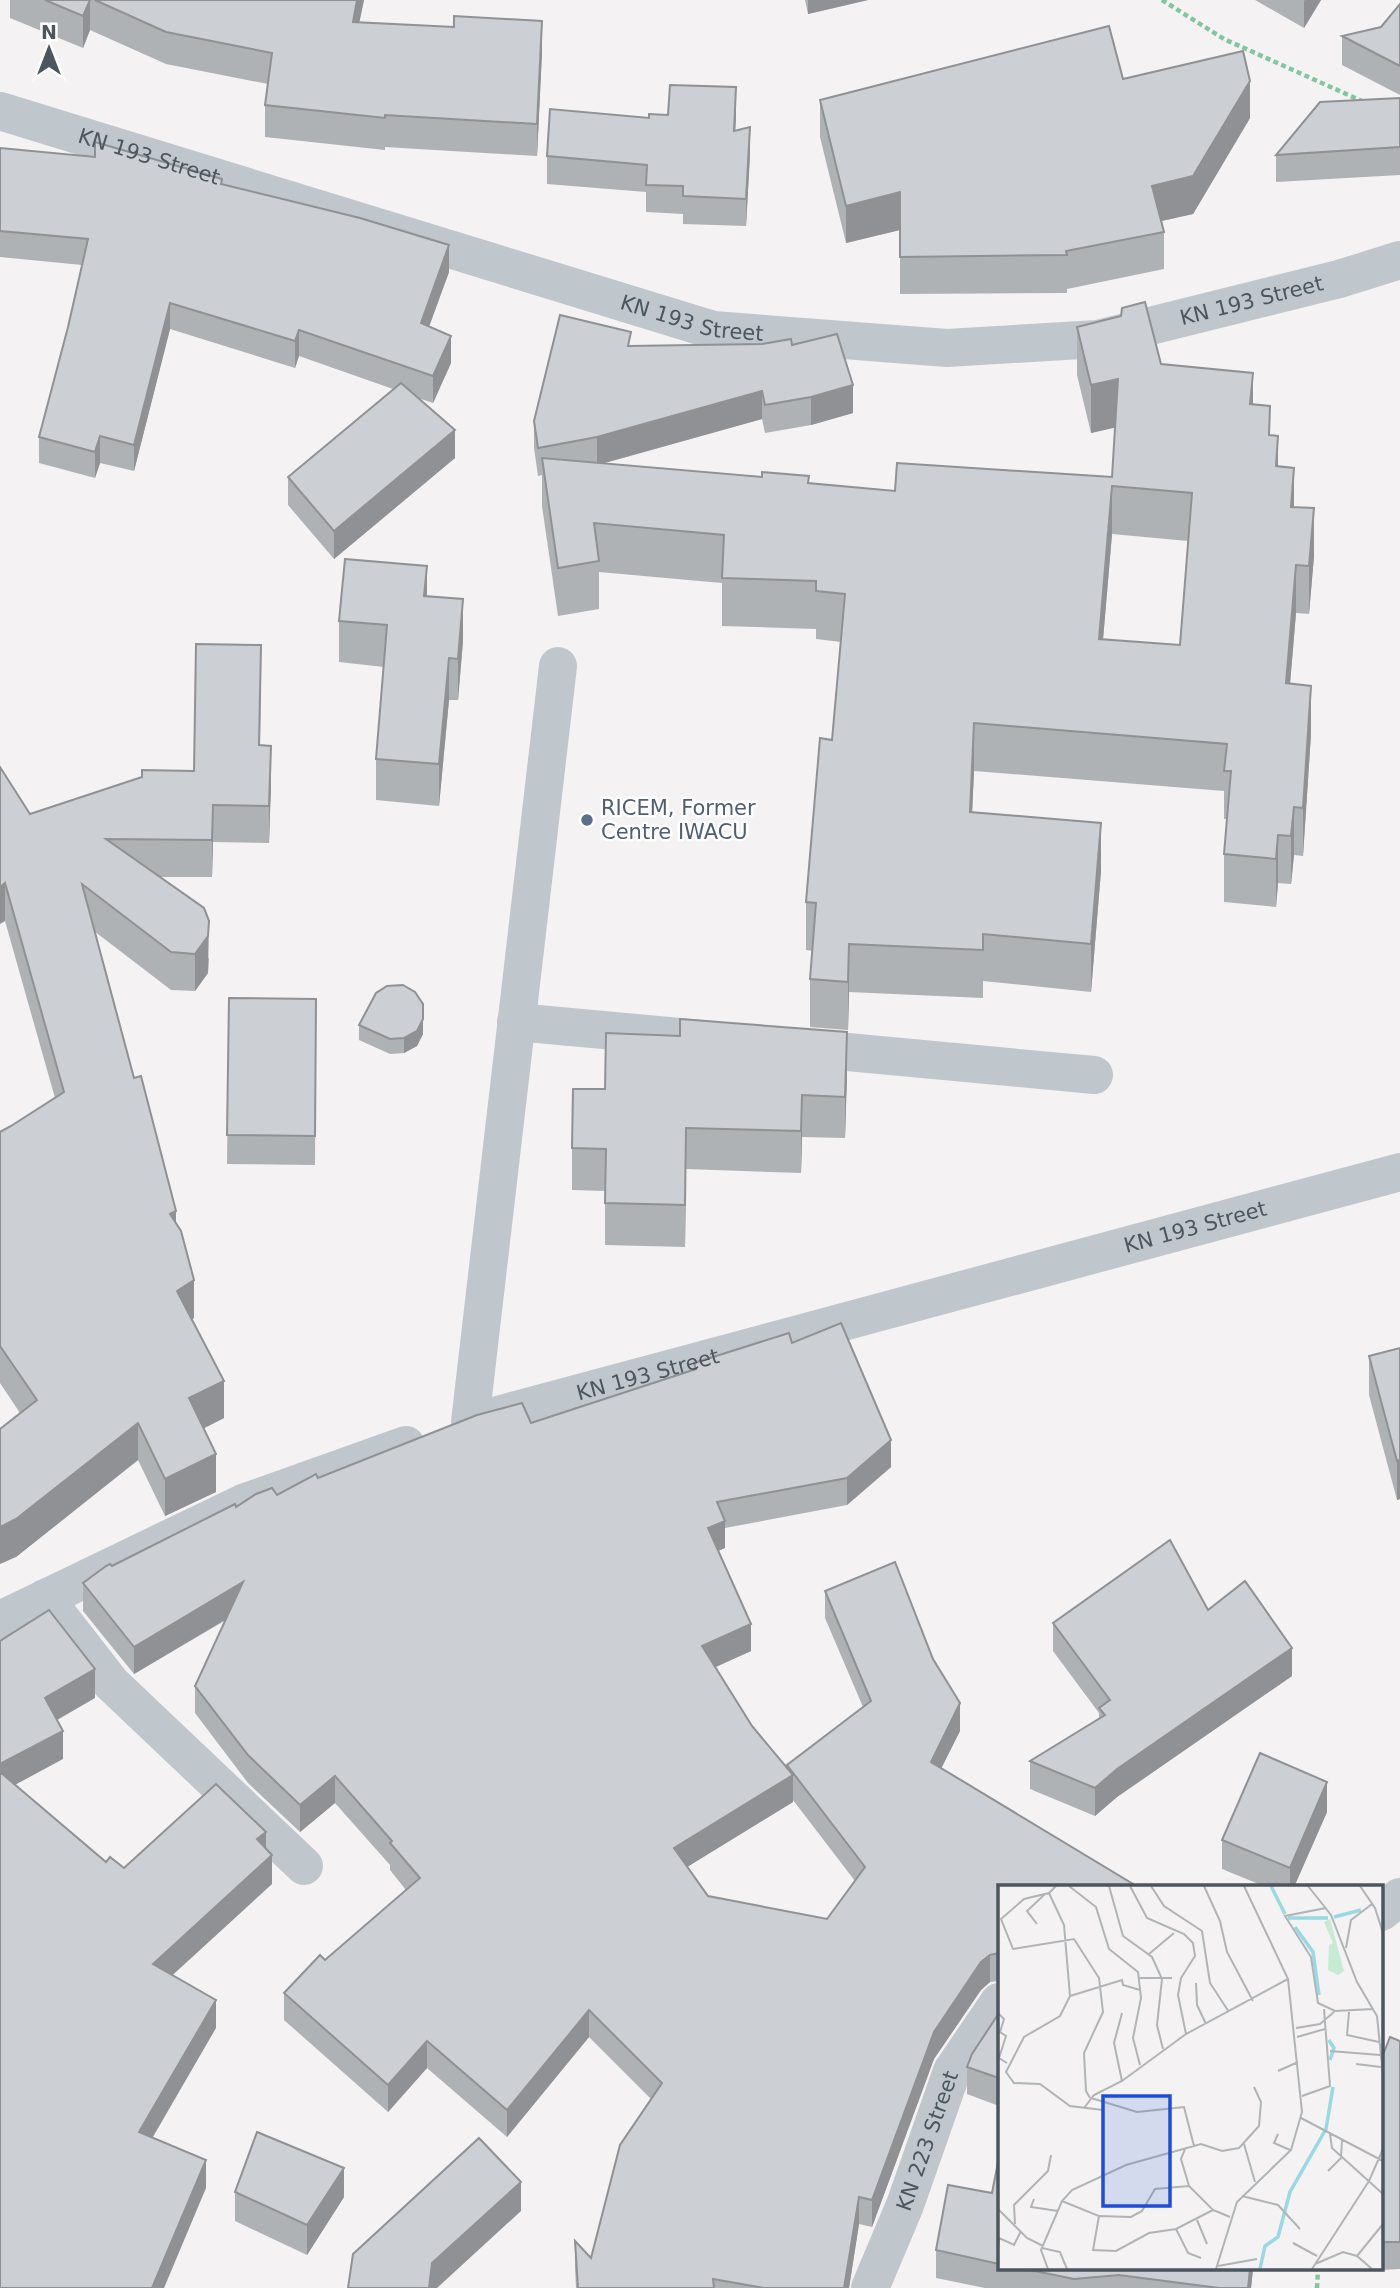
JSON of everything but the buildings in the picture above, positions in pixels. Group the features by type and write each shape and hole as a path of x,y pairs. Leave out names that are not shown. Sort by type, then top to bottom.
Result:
{"street":[{"name":"KN 193 Street","path":"0,110 713,330 947,348 1098,339 1339,279 1400,260"},
{"path":"470,1422 558,666"},
{"path":"516,1022 1094,1075"},
{"name":"KN 193 Street","path":"0,1620 243,1503 470,1422 1400,1172"},
{"path":"45,1598 111,1683 304,1866"},
{"path":"1382,1911 1400,1897"},
{"name":"KN 223 Street","path":"870,2288 905,2205 952,2071 998,2003"}],"path":[{"path":"1162,0 1224,39 1375,107"},
{"path":"1317,2288 1318,2270"}],"place":[{"name":"RICEM, Former Centre IWACU","path":"587,820"}]}
